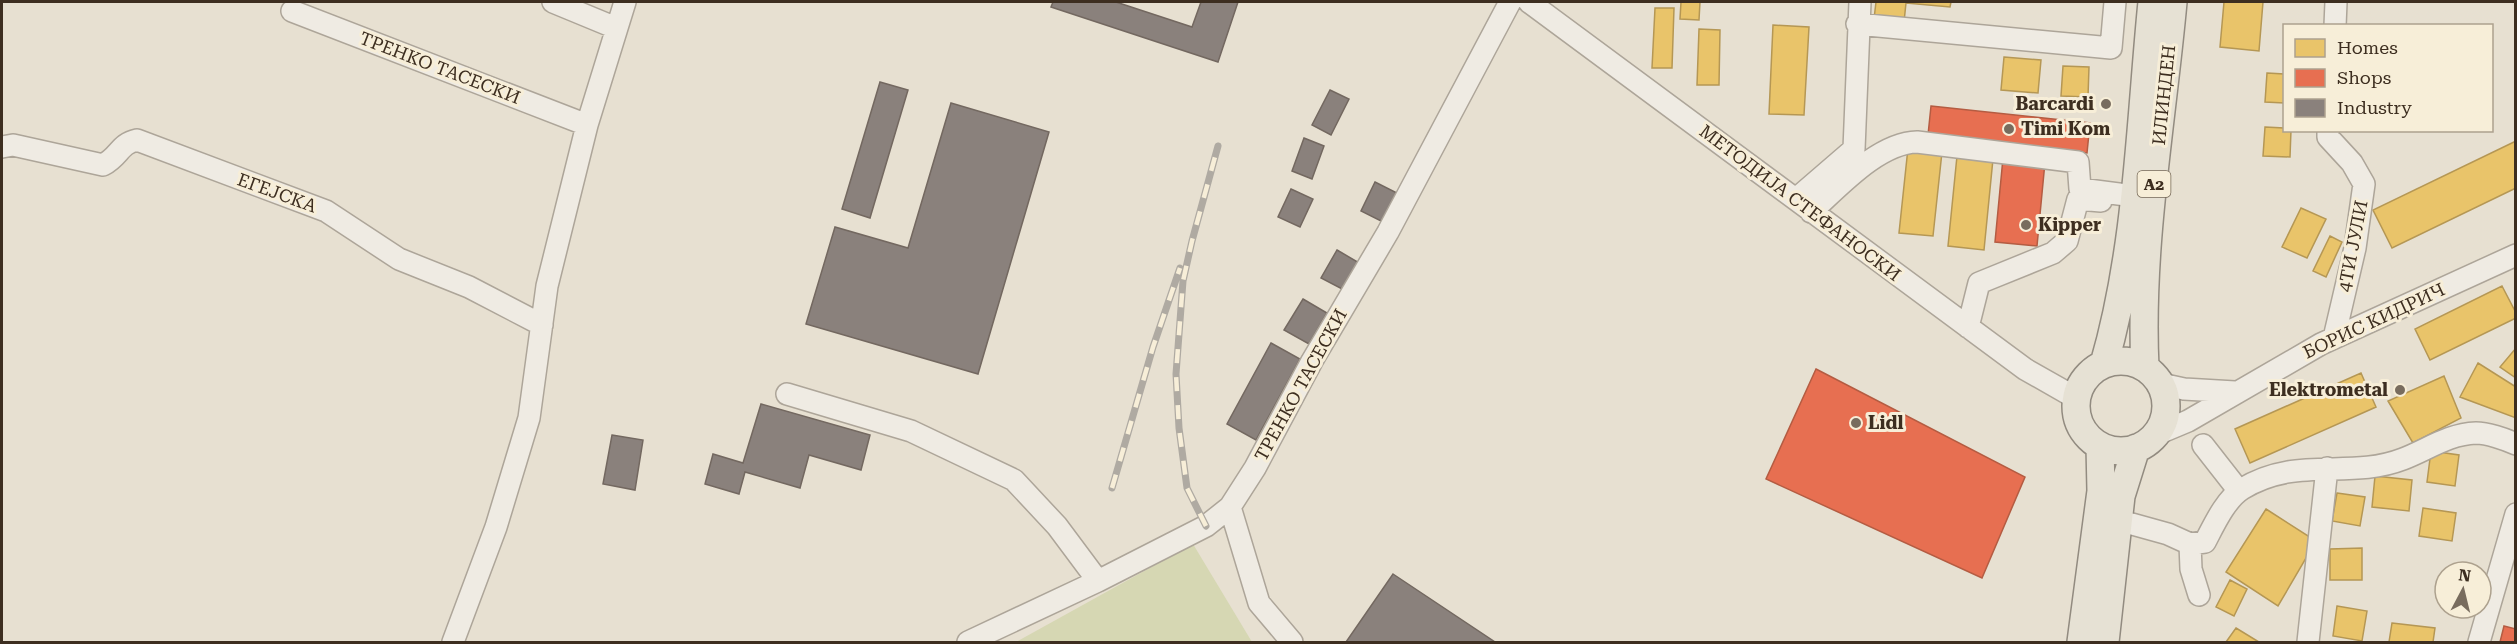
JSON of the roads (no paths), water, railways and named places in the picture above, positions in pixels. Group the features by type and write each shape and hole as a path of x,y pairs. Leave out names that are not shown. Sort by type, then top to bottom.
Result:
{"main road":[{"name":"ИЛИНДЕН","path":"2104,364 2117,318 2123,285 2134,200 2152,2"},
{"name":"ИЛИНДЕН","path":"2105,642 2121,496 2147,441 2163,423 2166,410 2166,396 2153,376 2143,321 2173,2"},
{"path":"2147,441 2124,451 2100,446 2088,437 2080,426 2076,412 2076,398 2081,384 2091,372 2104,364 2118,361 2132,362 2153,376"},
{"path":"2081,642 2102,491 2100,446"}],"street":[{"path":"553,2 616,28"},
{"path":"453,642 496,527 529,418 547,286 587,125 625,2"},
{"name":"ТРЕНКО ТАСЕСКИ","path":"968,642 1098,581 1206,526 1230,507 1256,468 1312,361 1388,232 1510,2"},
{"name":"МЕТОДИЈА СТЕФАНОСКИ","path":"1529,2 2025,369 2076,398"},
{"path":"1860,2 1857,24 1861,155"},
{"path":"1857,24 2111,48 2115,2"},
{"path":"2335,24 2336,2"},
{"name":"ТРЕНКО ТАСЕСКИ","path":"292,11 587,125"},
{"name":"4ТИ ЈУЛИ","path":"2328,132 2328,138 2352,163 2364,184 2355,248 2334,338"},
{"name":"ЕГЕЈСКА","path":"2,147 13,145 103,165 114,159 126,142 137,140 326,211 399,259 469,287 542,326"},
{"path":"1803,206 1861,155 1904,142 2078,162 2079,194 2067,241 2053,253 1978,283 1968,327"},
{"path":"2079,194 2134,200"},
{"name":"БОРИС КИДРИЧ","path":"2147,441 2188,421 2235,392 2334,338 2513,257"},
{"path":"2153,376 2184,389 2235,392"},
{"path":"787,394 911,431 1014,480 1057,526 1098,581"},
{"path":"2132,524 2168,534 2190,544 2205,542 2220,515 2239,491 2267,476 2293,470 2384,464 2403,459 2443,439 2477,433 2516,444"},
{"path":"2203,445 2239,491"},
{"path":"2308,642 2327,468"},
{"path":"1230,507 1259,603 1292,642"},
{"path":"2479,642 2516,514"},
{"path":"2190,544 2191,569 2199,595"}],"railway":[{"path":"1206,526 1187,488 1179,428 1176,374 1183,281 1218,146"},
{"path":"1112,488 1153,347 1180,268"}],"place":[{"name":"Barcardi","path":"2106,104"},
{"name":"Timi Kom","path":"2009,129"},
{"name":"Kipper","path":"2026,225"},
{"name":"Elektrometal","path":"2400,390"},
{"name":"Lidl","path":"1856,423"}]}
